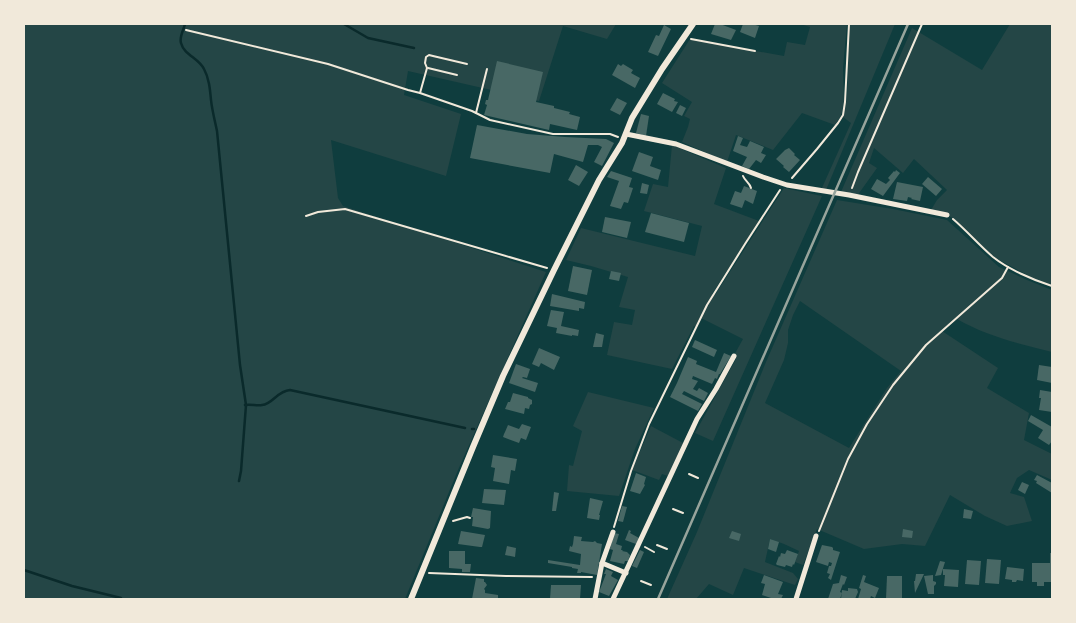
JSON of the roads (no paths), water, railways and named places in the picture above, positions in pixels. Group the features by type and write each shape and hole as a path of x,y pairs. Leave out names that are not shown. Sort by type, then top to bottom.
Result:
{"street":[{"path":"411,599 503,376 598,180 625,136 632,118 648,91 693,24"},
{"path":"625,136 676,144 787,185 849,195 946,215"},
{"path":"613,599 696,420 734,356"},
{"path":"595,599 602,563 613,532"},
{"path":"796,599 816,536"},
{"path":"602,563 626,573"}],"waterway":[{"path":"185,24 181,43 185,51 199,62 206,72 217,131 240,365 246,405 239,481"},
{"path":"344,24 368,38 414,48"},
{"path":"245,405 266,404 290,390 465,428"},
{"path":"24,570 72,586 121,599"}],"railway":[{"path":"658,599 908,24"}]}
